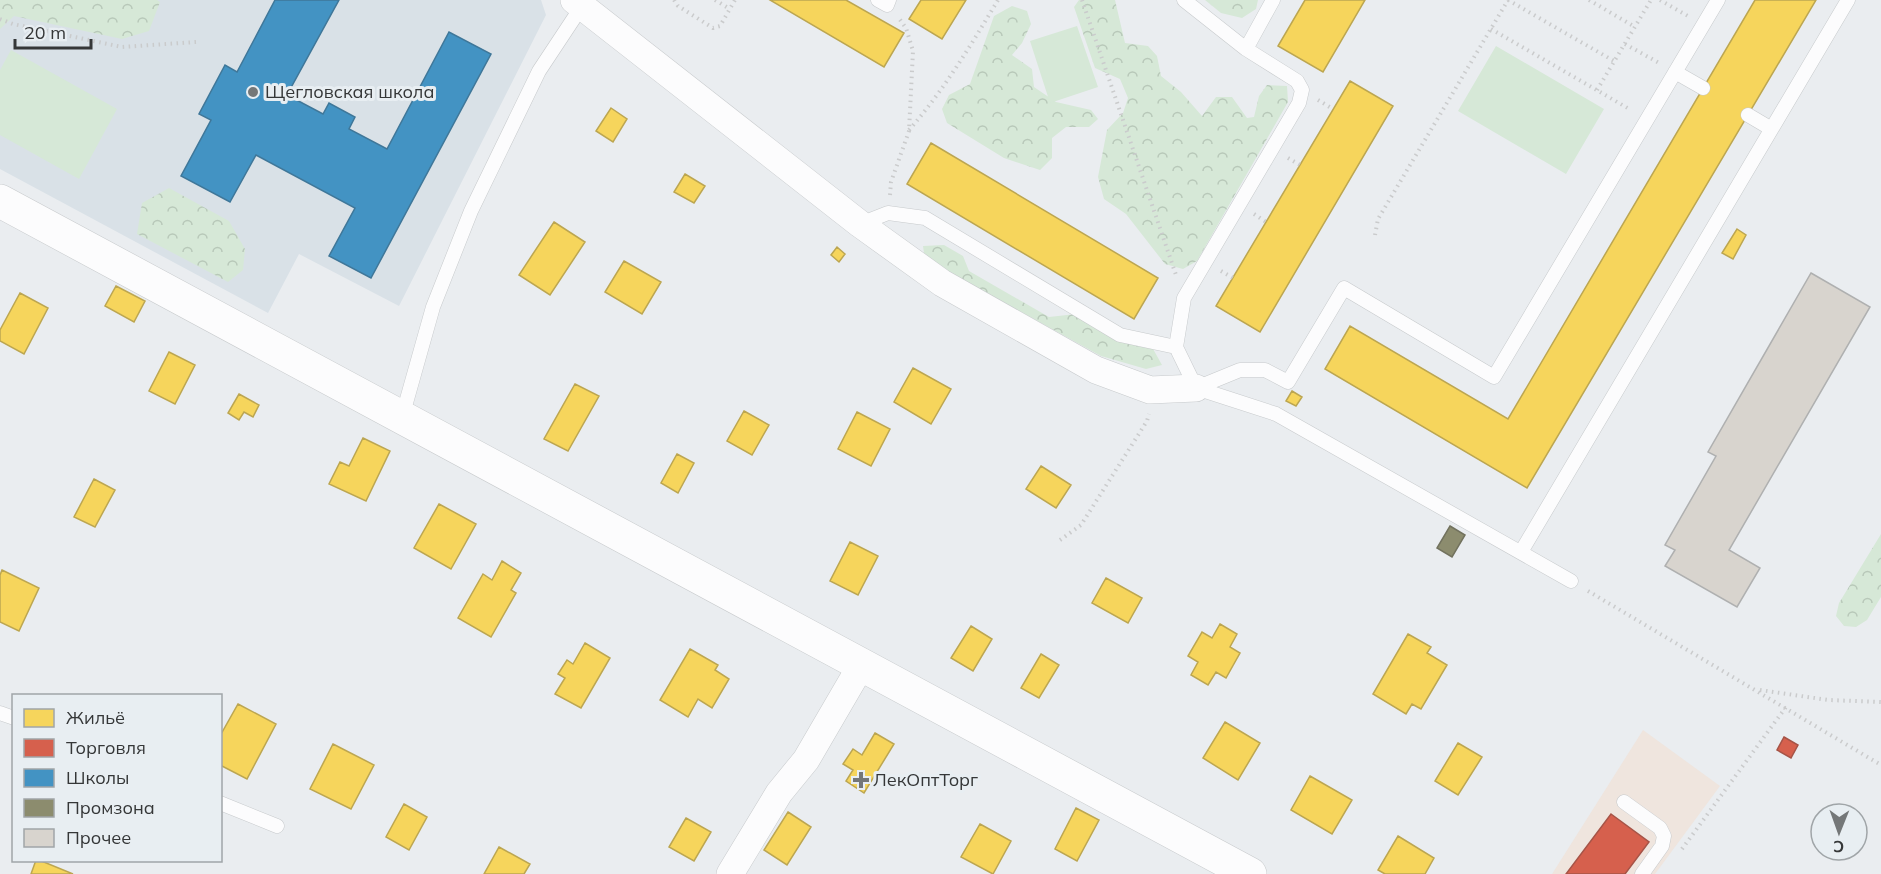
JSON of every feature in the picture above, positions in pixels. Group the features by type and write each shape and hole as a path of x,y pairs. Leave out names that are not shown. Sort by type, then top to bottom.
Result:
{"main road":[{"path":"0,201 1250,874"}],"street":[{"path":"578,3 860,224 942,283 1096,370 1150,390 1196,388"},
{"path":"730,874 779,793 806,760 862,664"}],"lane":[{"path":"878,0 890,5"},
{"path":"1184,0 1246,49 1297,81 1302,90 1299,103 1184,298 1176,346 1196,388 1276,414 1571,581"},
{"path":"1246,49 1273,0"},
{"path":"1196,388 1240,369 1265,370 1288,382 1344,288 1494,377 1718,0"},
{"path":"1521,552 1770,128 1848,0"},
{"path":"402,418 433,307 471,211 539,71 578,3"},
{"path":"1675,72 1703,88"},
{"path":"1748,115 1770,128"},
{"path":"860,224 888,213 925,218 1120,335 1176,346"},
{"path":"1624,802 1659,828 1664,836 1662,846 1642,874"},
{"path":"222,803 277,826"}],"path":[{"path":"674,0 678,6 713,28 720,26 735,0"},
{"path":"715,0 730,9"},
{"path":"909,131 963,58 998,0"},
{"path":"1082,0 1184,298"},
{"path":"1375,235 1378,219 1508,0 1614,61"},
{"path":"1589,0 1635,27"},
{"path":"1598,90 1650,0"},
{"path":"1660,0 1703,25"},
{"path":"888,213 891,183 909,131 913,51 906,27 890,5"},
{"path":"0,19 13,24 122,47 195,42"},
{"path":"1491,29 1647,120"},
{"path":"1625,44 1675,72"},
{"path":"1060,540 1082,525 1147,421 1151,405 1150,390"},
{"path":"1571,581 1757,689 1881,765"},
{"path":"1757,689 1828,700 1881,702"},
{"path":"1677,855 1786,707"}],"shaded area":[{"name":"Щегловская школа","path":"0,0 541,0 546,15 399,306 299,254 268,313 0,169"},
{"path":"1643,730 1720,786 1655,874 1552,874"}],"green space":[{"path":"0,0 157,0 160,2 149,31 122,39 14,16 0,29"},
{"path":"1079,0 1115,0 1125,43 1148,46 1157,56 1161,76 1181,92 1202,116 1216,97 1232,97 1247,118 1254,117 1259,96 1267,85 1287,86 1288,102 1197,261 1183,269 1165,264 1126,214 1104,199 1098,177 1107,130 1123,113 1128,98 1120,79 1095,68 1074,7"},
{"path":"1205,0 1258,0 1256,9 1242,18 1221,13"},
{"path":"1012,6 1027,11 1031,24 1022,43 1012,55 1032,69 1034,87 1056,102 1091,110 1098,119 1089,127 1066,127 1052,138 1052,158 1040,170 1004,158 947,123 942,109 949,95 970,84 994,16"},
{"path":"1077,26 1098,87 1050,103 1030,41"},
{"path":"1496,46 1604,109 1566,174 1458,111"},
{"path":"11,50 117,109 79,179 0,135 0,70"},
{"path":"169,188 229,221 245,249 243,270 228,282 137,234 142,203"},
{"path":"944,245 963,256 969,271 1049,317 1076,314 1152,347 1162,365 1146,369 1101,356 945,270 924,253 923,246"},
{"path":"1881,534 1881,597 1867,620 1856,627 1844,626 1836,616 1839,603"}],"building: Жильё":[{"path":"770,0 846,0 904,33 884,67"},
{"path":"921,0 966,0 942,39 909,19"},
{"path":"1305,0 1365,0 1323,72 1278,46"},
{"path":"1755,0 1816,0 1527,488 1325,369 1350,326 1508,419"},
{"path":"1350,81 1393,106 1260,332 1216,306"},
{"path":"611,108 627,119 613,142 596,131"},
{"path":"931,143 1158,278 1134,319 907,184"},
{"path":"685,174 705,186 694,203 674,192"},
{"path":"554,222 585,242 550,295 519,275"},
{"path":"1737,229 1746,235 1733,259 1722,253"},
{"path":"837,247 845,254 839,262 831,255"},
{"path":"624,261 661,282 642,314 605,292"},
{"path":"116,286 145,301 134,322 105,306"},
{"path":"20,293 48,308 24,354 0,341 0,330"},
{"path":"169,352 195,365 175,404 149,391"},
{"path":"913,368 951,389 931,424 894,402"},
{"path":"575,384 599,396 568,451 544,439"},
{"path":"1292,391 1302,397 1296,406 1286,401"},
{"path":"239,394 259,405 253,417 244,412 239,420 228,413"},
{"path":"744,411 769,425 752,455 727,441"},
{"path":"857,412 890,429 871,466 838,449"},
{"path":"363,438 390,451 366,501 329,484 340,462 349,466"},
{"path":"677,454 694,463 678,493 661,483"},
{"path":"1041,466 1071,485 1056,508 1026,489"},
{"path":"94,479 115,490 95,527 74,517"},
{"path":"439,504 476,524 451,569 414,548"},
{"path":"850,542 878,556 858,595 830,581"},
{"path":"502,561 521,573 511,590 516,593 491,637 458,618 483,574 492,580"},
{"path":"2,570 39,588 19,631 0,622 0,575"},
{"path":"1106,578 1142,598 1128,623 1092,603"},
{"path":"1220,624 1237,634 1230,647 1240,653 1226,678 1216,672 1208,685 1191,675 1198,662 1188,656 1202,632 1212,638"},
{"path":"971,626 992,639 973,671 951,658"},
{"path":"1408,634 1431,647 1427,653 1447,665 1421,709 1412,704 1406,714 1373,694"},
{"path":"585,643 610,658 581,708 555,694 565,678 558,674 567,660 573,664"},
{"path":"690,649 718,665 715,670 729,679 712,708 698,699 688,717 660,700"},
{"path":"1041,654 1059,665 1039,698 1021,688"},
{"path":"238,704 276,724 247,779 222,766 222,732"},
{"path":"1225,722 1260,743 1238,780 1203,758"},
{"path":"875,733 894,744 864,793 846,781 853,770 843,764 853,749 862,755"},
{"path":"1458,743 1482,757 1458,795 1435,781"},
{"path":"333,744 374,765 351,809 310,789"},
{"path":"1310,776 1352,800 1332,834 1291,810"},
{"path":"404,804 427,817 409,850 386,837"},
{"path":"1076,808 1099,820 1077,861 1055,849"},
{"path":"788,812 811,827 787,865 764,850"},
{"path":"686,818 711,832 694,861 669,847"},
{"path":"980,824 1011,841 993,874 961,857"},
{"path":"1398,836 1434,858 1425,874 1385,874 1378,870"},
{"path":"499,847 530,864 524,874 484,874"},
{"path":"35,862 44,862 73,874 31,874"}],"building: Торговля":[{"path":"1784,737 1798,745 1791,758 1777,750"},
{"path":"1611,814 1649,842 1625,874 1566,874"}],"building: Школы":[{"path":"275,0 339,0 287,95 323,114 329,103 355,117 349,129 387,149 449,32 491,54 371,278 329,256 355,208 256,155 230,202 181,176 211,120 199,114 225,65 237,72"}],"building: Промзона":[{"path":"1450,526 1465,535 1452,557 1437,548"}],"building: Прочее":[{"path":"1811,273 1870,307 1729,550 1760,568 1737,607 1665,566 1675,550 1665,545 1716,456 1708,452"}],"place":[{"name":"Щегловская школа","path":"253,92"},
{"name":"ЛекОптТорг","path":"861,780"}]}
